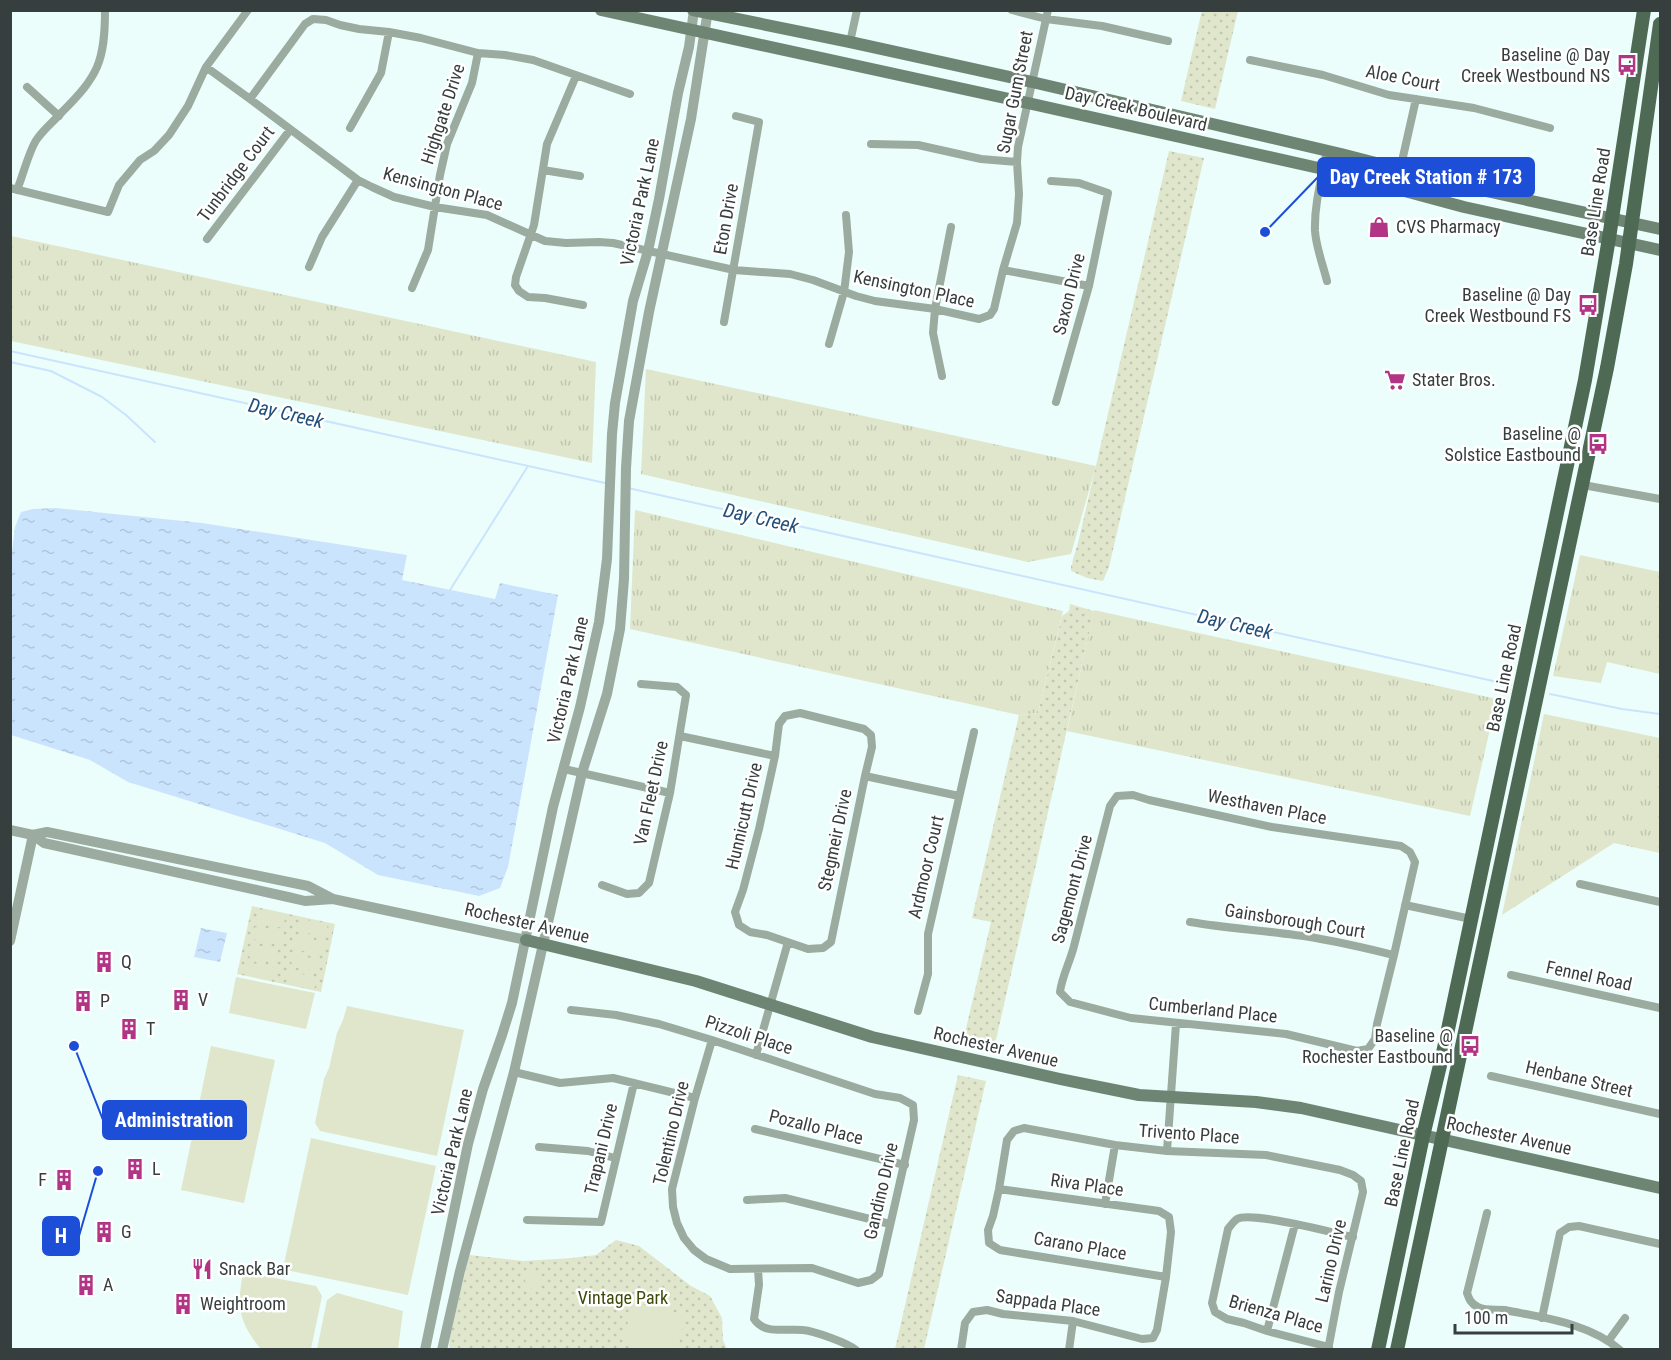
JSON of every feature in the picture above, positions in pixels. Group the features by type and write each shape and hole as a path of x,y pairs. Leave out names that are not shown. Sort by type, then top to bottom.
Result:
{"main road":[{"name":"Day Creek Boulevard","path":"601,10 1028,103 1323,170 1464,207 1660,250"},
{"name":"Base Line Road","path":"1378,1350 1585,380 1644,10"},
{"path":"1654,10 1651,23 1660,27"},
{"name":"Day Creek Boulevard","path":"694,11 708,12 1032,82 1327,151 1477,189 1660,229"},
{"name":"Base Line Road","path":"1398,1350 1607,368 1629,243 1660,27"},
{"name":"Rochester Avenue","path":"526,940 696,981 872,1037 1100,1088 1139,1095 1232,1100 1322,1112 1660,1188"}],"street":[{"path":"105,10 105,38 100,60 92,77 82,92 35,141 14,189 108,212 119,185 140,160 169,135 188,106 206,67 248,11"},
{"path":"850,42 857,10"},
{"path":"1012,10 1168,40"},
{"name":"Victoria Park Lane","path":"425,1350 470,1135 512,1003 553,807 586,681 603,601 612,434 619,379 633,302 648,251 694,11"},
{"name":"Victoria Park Lane","path":"442,1350 460,1271 514,1072 582,773 607,694 620,629 624,579 629,421 649,312 692,119 708,12"},
{"name":"Sugar Gum Street","path":"985,317 990,315 994,309 1017,223 1019,194 1017,162 1020,131 1047,15"},
{"path":"250,99 305,24 313,19 359,29 421,38 478,53 533,60 630,94"},
{"path":"350,128 381,73 389,32"},
{"name":"Highgate Drive","path":"411,288 428,250 447,144 472,83 478,53"},
{"name":"Aloe Court","path":"1250,60 1306,71 1389,95 1474,108 1550,128"},
{"name":"Kensington Place","path":"206,67 358,180 394,197 435,207 487,215 545,241 599,242 635,247 734,270 790,274 875,302 934,309 979,319 985,317"},
{"path":"576,76 547,144 534,225 515,285 528,297 583,305"},
{"path":"27,87 59,116"},
{"path":"1400,170 1416,99"},
{"name":"Eton Drive","path":"724,322 759,122 736,116"},
{"name":"Tunbridge Court","path":"207,238 290,130"},
{"path":"871,144 918,145 981,159 1017,162"},
{"path":"1327,151 1316,210 1315,230 1327,281"},
{"path":"543,170 580,176"},
{"path":"309,267 322,237 358,180"},
{"name":"Saxon Drive","path":"1051,181 1079,183 1108,193 1089,286 1056,402"},
{"path":"829,344 844,292 849,252 846,215"},
{"path":"942,376 933,333 934,309 951,226"},
{"path":"1003,270 1089,286"},
{"path":"1583,485 1660,499"},
{"name":"Van Fleet Drive","path":"602,885 627,894 639,893 649,883 670,793 686,695 677,687 641,684"},
{"name":"Stegmeir Drive","path":"785,716 800,713 864,729 871,735 873,747 831,942 823,948 808,950 788,942"},
{"name":"Hunnicutt Drive","path":"785,716 779,724 775,756 756,839 735,912 739,925 750,932 788,942"},
{"name":"Ardmoor Court","path":"918,1011 928,974 928,934 974,732"},
{"path":"680,736 775,756"},
{"path":"564,769 670,793"},
{"path":"865,776 959,796"},
{"name":"Westhaven Place","path":"1117,796 1133,795 1272,827 1401,846 1410,852 1415,862 1405,905"},
{"name":"Sagemont Drive","path":"1060,992 1061,979 1074,946 1110,807 1117,796"},
{"name":"Rochester Avenue","path":"10,830 33,835 44,843 305,901 333,899 526,940"},
{"path":"10,941 33,835"},
{"path":"1580,884 1660,903"},
{"path":"1394,955 1405,905 1471,918"},
{"name":"Gainsborough Court","path":"1190,922 1293,934 1394,955"},
{"path":"756,1055 788,942"},
{"name":"Cumberland Place","path":"1060,992 1070,1002 1131,1018 1286,1034 1357,1051 1368,1049 1375,1039 1394,955"},
{"name":"Fennel Road","path":"1511,975 1660,1008"},
{"name":"Pizzoli Place","path":"571,1010 616,1015 659,1024 875,1095 900,1098 913,1105"},
{"path":"1167,1151 1176,1024"},
{"name":"Tolentino Drive","path":"712,1040 672,1189 676,1224 694,1250 706,1259 730,1269 758,1269"},
{"path":"514,1072 560,1083 613,1078 695,1098"},
{"name":"Henbane Street","path":"1491,1076 1660,1114"},
{"name":"Trapani Drive","path":"527,1220 601,1222 634,1083"},
{"name":"Gandino Drive","path":"758,1269 812,1268 858,1283 871,1280 879,1274 914,1120 913,1105"},
{"name":"Trivento Place","path":"999,1189 1007,1140 1014,1131 1024,1128 1114,1145 1167,1151 1266,1155 1340,1170 1361,1181"},
{"name":"Pozallo Place","path":"755,1129 904,1165"},
{"path":"1105,1204 1114,1145"},
{"path":"539,1147 588,1151 615,1158"},
{"name":"Larino Drive","path":"1329,1348 1339,1292 1363,1192 1361,1181"},
{"name":"Riva Place","path":"999,1189 1159,1211 1169,1217 1171,1232 1166,1277"},
{"name":"Carano Place","path":"999,1189 988,1230 989,1243 1000,1250 1166,1277"},
{"path":"747,1200 785,1198 890,1224"},
{"path":"1487,1213 1467,1293 1474,1306 1575,1326 1609,1340 1620,1350"},
{"name":"Brienza Place","path":"1295,1224 1244,1217 1236,1219 1228,1229 1212,1303 1215,1312 1227,1320 1329,1348"},
{"path":"1267,1331 1295,1224 1353,1237"},
{"path":"1542,1318 1560,1233 1569,1227 1579,1226 1660,1244"},
{"path":"758,1269 759,1285 754,1319 758,1326 767,1329 804,1330 848,1344 856,1350"},
{"name":"Sappada Place","path":"961,1350 965,1323 973,1312 987,1310 1003,1314 1073,1321 1142,1339 1153,1338 1157,1330 1166,1277"},
{"path":"1609,1340 1626,1318"},
{"path":"1069,1350 1073,1321"}],"green space":[{"path":"1202,10 1238,11 1215,109 1181,101"},
{"path":"1169,151 1204,158 1109,567 1103,581 1087,578 1071,571 1071,565"},
{"path":"11,236 596,362 592,463 11,341"},
{"path":"646,369 1096,466 1071,554 1028,562 641,474"},
{"path":"635,510 1063,611 1038,713 1019,715 630,629"},
{"path":"1580,555 1660,572 1660,674 1607,662 1601,683 1553,676"},
{"path":"1070,604 1094,611 995,1044 964,1037 991,922 972,918 1019,715 1038,713 1062,616 1069,611"},
{"path":"1094,610 1497,699 1470,816 1067,731"},
{"path":"1544,714 1660,738 1660,853 1614,843 1502,915"},
{"path":"252,906 335,924 321,992 237,974"},
{"path":"259,909 286,915 283,928 256,922"},
{"path":"301,919 328,924 325,937 298,931"},
{"path":"255,927 282,933 280,945 252,939"},
{"path":"297,936 324,942 322,955 294,949"},
{"path":"251,944 278,950 276,963 249,957"},
{"path":"293,954 320,960 318,972 291,966"},
{"path":"248,962 275,968 272,980 245,975"},
{"path":"290,972 317,977 314,990 287,984"},
{"path":"236,977 315,993 306,1029 229,1013"},
{"path":"347,1006 464,1030 437,1156 320,1131 315,1123 324,1079"},
{"path":"211,1046 275,1060 244,1203 181,1190"},
{"path":"958,1075 986,1081 924,1349 895,1349"},
{"path":"311,1138 436,1166 408,1295 291,1271 284,1264"},
{"name":"Vintage Park","path":"616,1240 639,1246 691,1286 710,1296 722,1318 723,1340 727,1349 449,1350 469,1255 523,1261 572,1258 596,1255"},
{"path":"534,1271 540,1274 543,1280 540,1286 534,1289 528,1286 525,1280 528,1274"},
{"path":"243,1272 316,1286 322,1296 311,1349 262,1350 260,1348 247,1330 241,1313 240,1294"},
{"path":"337,1293 403,1311 398,1349 317,1349 327,1300"},
{"path":"633,1302 686,1315 677,1349 641,1349 622,1345"}],"water":[{"path":"56,508 202,523 407,555 402,580 495,599 500,583 558,595 508,867 500,888 479,896 378,875 325,843 128,782 90,760 11,735 10,569 15,527 21,512"},
{"path":"201,928 227,933 220,962 194,957"}],"waterway":[{"name":"Day Creek","path":"10,351 605,483"},
{"path":"10,362 51,371 102,397 126,415 155,442"},
{"path":"450,590 528,466"},
{"name":"Day Creek","path":"628,488 1511,685"},
{"name":"Day Creek","path":"1550,694 1622,709 1660,714"}],"place":[{"name":"Baseline @ Day Creek Westbound NS","path":"1627,65"},
{"name":"CVS Pharmacy","path":"1379,227"},
{"name":"Day Creek Station # 173","path":"1265,232"},
{"name":"Baseline @ Day Creek Westbound FS","path":"1588,305"},
{"name":"Stater Bros.","path":"1395,380"},
{"name":"Baseline @ Solstice Eastbound","path":"1598,444"},
{"name":"Q","path":"104,962"},
{"name":"V","path":"181,1000"},
{"name":"P","path":"83,1001"},
{"name":"T","path":"129,1029"},
{"name":"Administration","path":"74,1046"},
{"name":"Baseline @ Rochester Eastbound","path":"1470,1046"},
{"name":"L","path":"135,1169"},
{"name":"H","path":"98,1171"},
{"name":"F","path":"64,1180"},
{"name":"G","path":"104,1232"},
{"name":"Snack Bar","path":"202,1269"},
{"name":"A","path":"86,1285"},
{"name":"Weightroom","path":"183,1304"}]}
